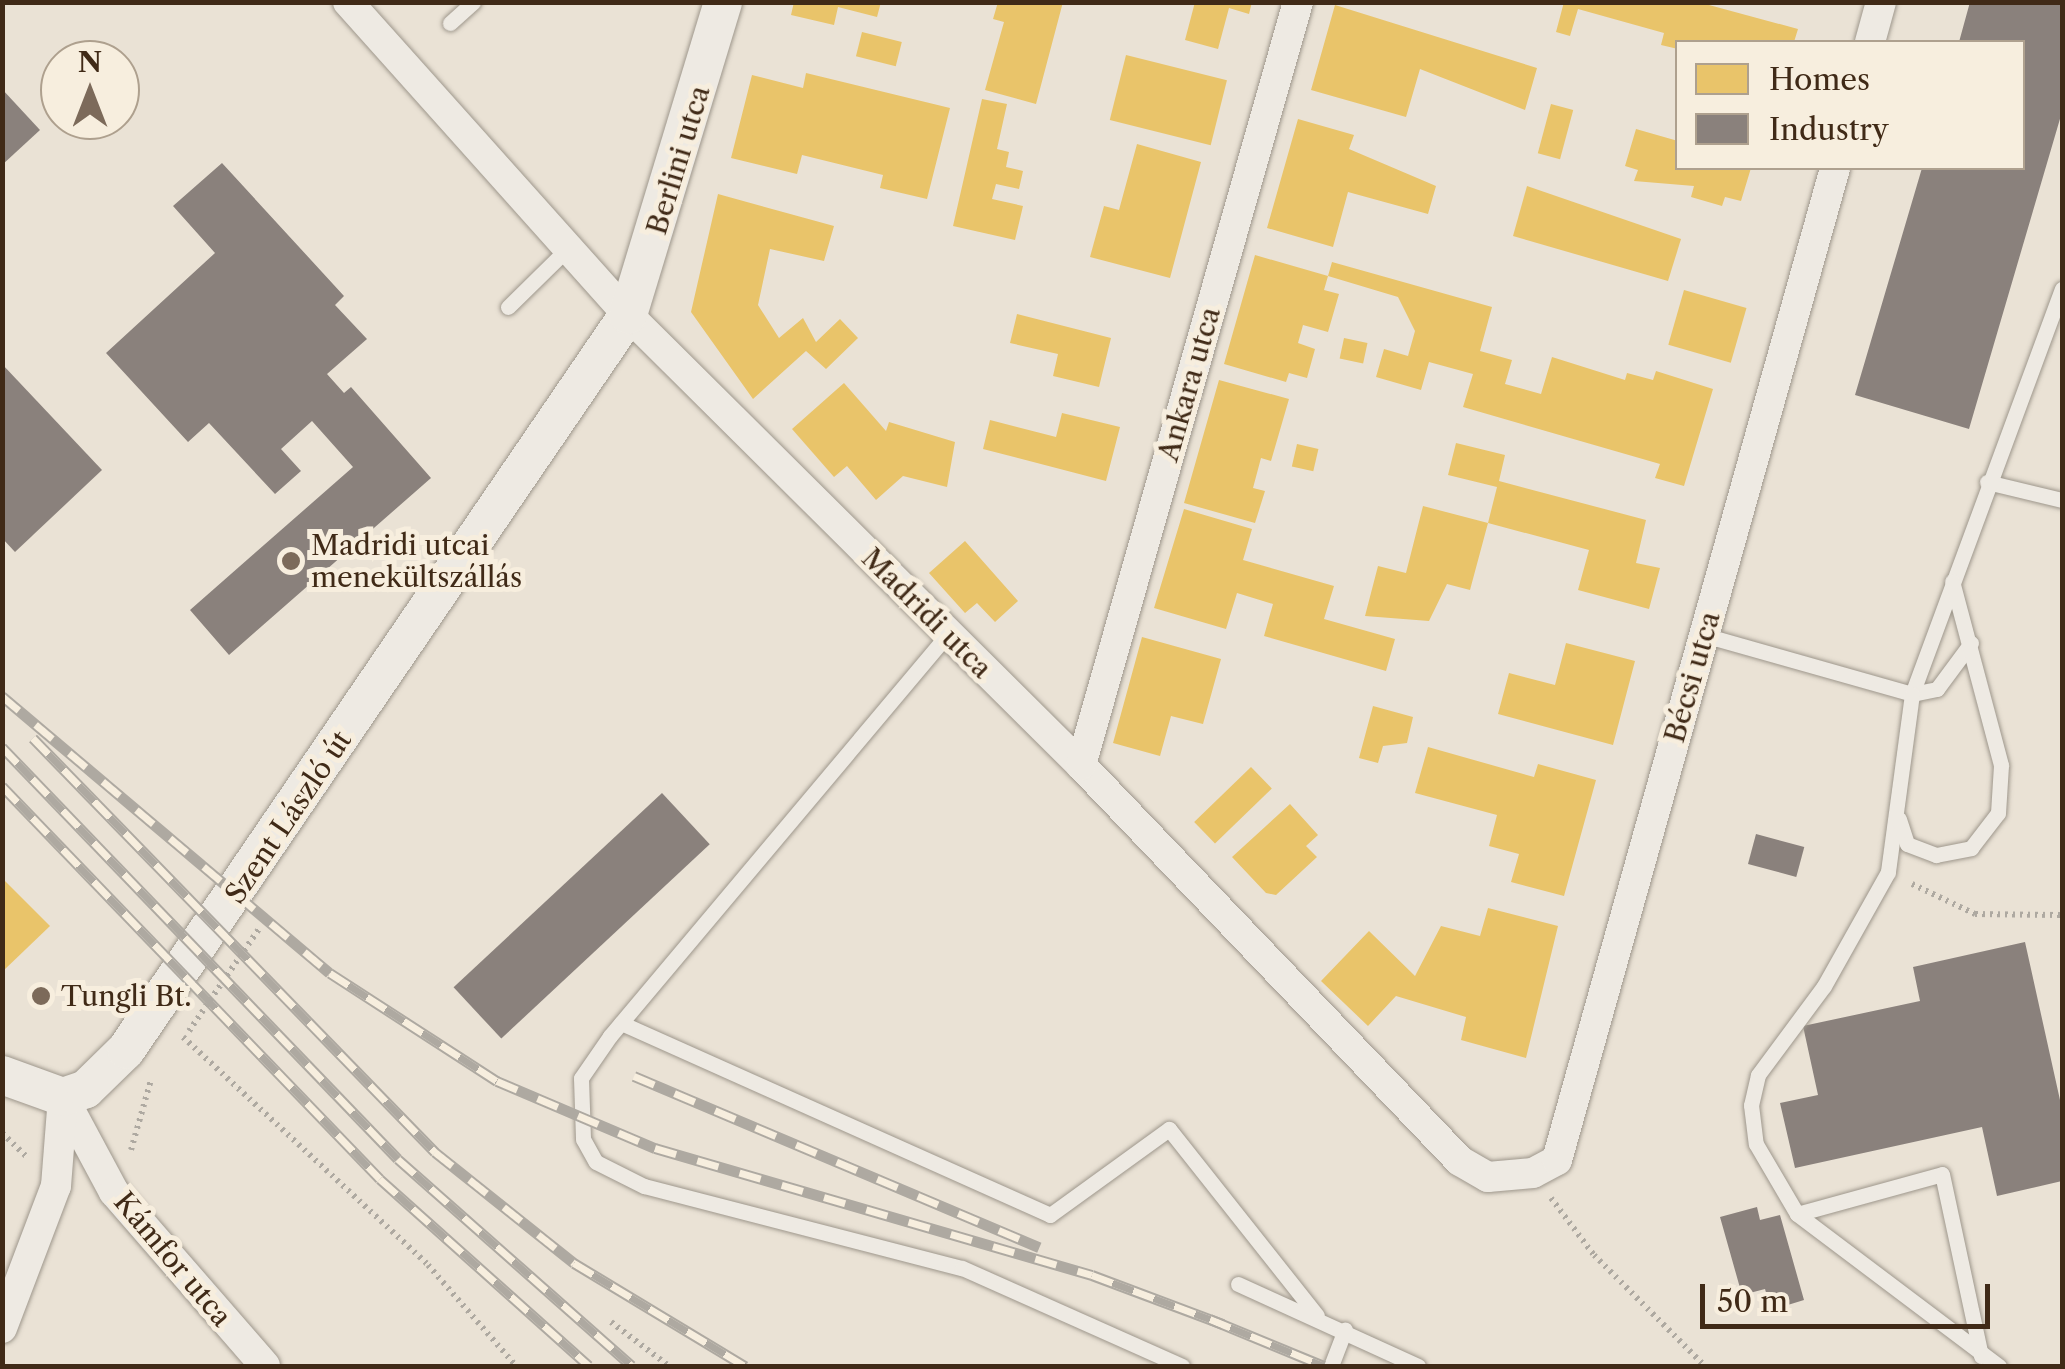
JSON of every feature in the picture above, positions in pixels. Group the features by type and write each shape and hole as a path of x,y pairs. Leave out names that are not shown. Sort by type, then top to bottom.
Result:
{"street":[{"name":"Madridi utca","path":"348,2 628,315 1081,765 1460,1161 1488,1177 1533,1173"},
{"name":"Berlini utca","path":"628,315 723,2"},
{"name":"Ankara utca","path":"1081,765 1298,2"},
{"path":"1871,40 1882,2"},
{"name":"Bécsi utca","path":"1533,1173 1557,1160 1834,170"},
{"name":"Szent László út","path":"63,1097 108,1071 145,1025 628,315"},
{"path":"2,1076 63,1097 56,1186 2,1328"},
{"name":"Kámfor utca","path":"63,1097 114,1192 264,1366"}],"lane":[{"path":"450,23 473,2"},
{"path":"508,306 568,248"},
{"path":"1999,1366 1798,1214 1756,1144 1758,1075 1824,986 1888,872 1912,694 1987,482 2062,289"},
{"path":"1987,482 2062,500"},
{"path":"1897,810 1907,844 1936,855 1971,848 1998,812 2001,766 1952,581"},
{"path":"947,635 621,1023 581,1078 578,1119 596,1162 644,1186 962,1268 1182,1366"},
{"path":"1704,635 1912,694 1938,689 1971,643"},
{"path":"621,1023 1050,1215 1169,1128 1316,1316"},
{"path":"1798,1214 1942,1174 1981,1356"},
{"path":"1238,1284 1316,1316 1418,1366"},
{"path":"1331,1366 1345,1330"}],"path":[{"path":"1888,872 1975,914 2062,915"},
{"path":"174,1048 272,910"},
{"path":"184,1037 414,1251 516,1366"},
{"path":"128,1162 154,1072"},
{"path":"1533,1173 1594,1255 1705,1366"},
{"path":"611,1322 669,1366"}],"building: Homes":[{"path":"794,2 881,2 877,17 838,7 834,25 791,15"},
{"path":"998,2 1063,2 1036,104 985,90 1004,22 993,19"},
{"path":"1195,2 1252,2 1249,14 1229,8 1218,49 1185,40"},
{"path":"1564,2 1698,2 1798,29 1795,40 1675,40 1675,48 1661,45 1664,33 1578,9 1570,36 1556,32"},
{"path":"1335,5 1537,68 1525,110 1420,69 1406,117 1311,90"},
{"path":"862,32 902,42 896,66 856,56"},
{"path":"1126,55 1227,80 1211,145 1110,120"},
{"path":"806,73 950,108 927,199 880,188 883,175 802,155 797,174 731,158 752,75 803,88"},
{"path":"982,99 1007,104 997,149 1009,152 1006,167 1023,171 1019,189 996,184 992,199 1023,206 1015,240 953,226"},
{"path":"1551,104 1573,110 1560,159 1538,153"},
{"path":"1298,119 1354,135 1349,149 1436,186 1428,214 1348,192 1333,247 1267,228"},
{"path":"1636,129 1675,140 1675,170 1750,170 1741,201 1725,197 1722,206 1691,197 1694,186 1634,181 1638,170 1625,166"},
{"path":"1137,144 1201,162 1170,278 1090,257 1104,206 1119,210"},
{"path":"1527,186 1681,239 1668,281 1513,236"},
{"path":"718,194 834,226 824,261 770,249 758,305 779,338 803,318 816,342 840,319 858,338 826,369 806,351 753,399 691,312"},
{"path":"1255,255 1328,276 1324,290 1339,294 1328,332 1303,325 1298,343 1315,349 1307,378 1289,373 1286,382 1224,364"},
{"path":"1332,262 1492,307 1480,351 1512,360 1505,384 1541,394 1552,357 1625,380 1627,373 1653,380 1656,371 1713,389 1684,486 1655,478 1660,464 1463,407 1473,374 1429,362 1421,390 1376,377 1384,349 1408,356 1415,331 1398,297 1328,276"},
{"path":"1684,290 1746,308 1731,363 1668,345"},
{"path":"1017,314 1111,338 1099,387 1053,376 1058,354 1010,343"},
{"path":"1344,338 1367,343 1363,364 1340,359"},
{"path":"1219,380 1289,399 1271,461 1261,458 1253,488 1265,491 1255,523 1184,503"},
{"path":"844,383 886,431 889,422 955,442 947,487 903,476 876,500 847,466 834,477 792,429"},
{"path":"1062,413 1120,427 1106,481 983,449 990,420 1056,437"},
{"path":"1456,443 1505,455 1499,481 1646,520 1636,563 1660,568 1649,609 1578,590 1589,550 1488,523 1497,487 1448,475"},
{"path":"1297,444 1318,449 1313,471 1292,466"},
{"path":"1423,506 1488,523 1470,590 1447,584 1429,621 1365,616 1378,566 1406,573"},
{"path":"1184,509 1252,529 1243,560 1334,586 1324,619 1395,639 1386,671 1264,636 1273,604 1237,593 1226,629 1154,608"},
{"path":"965,541 1018,601 995,622 977,603 965,613 929,573"},
{"path":"1142,637 1221,659 1203,724 1171,716 1160,756 1113,743"},
{"path":"1566,643 1635,661 1613,745 1498,714 1509,673 1555,685"},
{"path":"1373,706 1413,717 1407,743 1383,746 1378,763 1359,758"},
{"path":"1428,747 1534,777 1538,764 1596,780 1564,896 1511,882 1519,854 1489,846 1497,815 1415,793"},
{"path":"1251,767 1272,789 1215,843 1194,822"},
{"path":"1290,804 1318,835 1306,846 1317,857 1276,895 1266,893 1232,857"},
{"path":"2,878 50,926 2,972"},
{"path":"1488,908 1558,926 1526,1058 1461,1040 1466,1017 1396,996 1368,1026 1321,981 1369,931 1415,976 1441,926 1480,936"}],"building: Industry":[{"path":"1970,2 2062,2 2062,112 1969,429 1855,395 1921,170 2025,170 2025,40 1960,40"},
{"path":"2,89 40,130 2,165"},
{"path":"222,163 344,296 335,305 367,339 327,374 344,393 351,387 431,478 229,655 190,610 353,467 312,421 281,449 301,471 275,494 209,423 188,442 106,353 215,253 173,206"},
{"path":"2,364 102,470 15,552 2,538"},
{"path":"662,793 710,844 501,1039 454,987"},
{"path":"1756,834 1804,847 1796,877 1748,864"},
{"path":"2025,942 2062,1109 2062,1181 1997,1196 1982,1127 1795,1168 1780,1103 1818,1095 1803,1026 1920,1001 1913,967"},
{"path":"1757,1207 1760,1220 1780,1215 1804,1300 1771,1310 1765,1289 1742,1295 1720,1217"}],"railway":[{"path":"2,696 330,973 497,1081 655,1148 1092,1275 1223,1324"},
{"path":"33,738 435,1152 574,1263 745,1366"},
{"path":"2,747 398,1159 632,1366"},
{"path":"2,786 380,1179 589,1366"},
{"path":"634,1076 1039,1247"},
{"path":"1210,1319 1324,1366"}],"place":[{"name":"Madridi utcai menekültszállás","path":"291,561"},
{"name":"Tungli Bt.","path":"41,996"}]}
